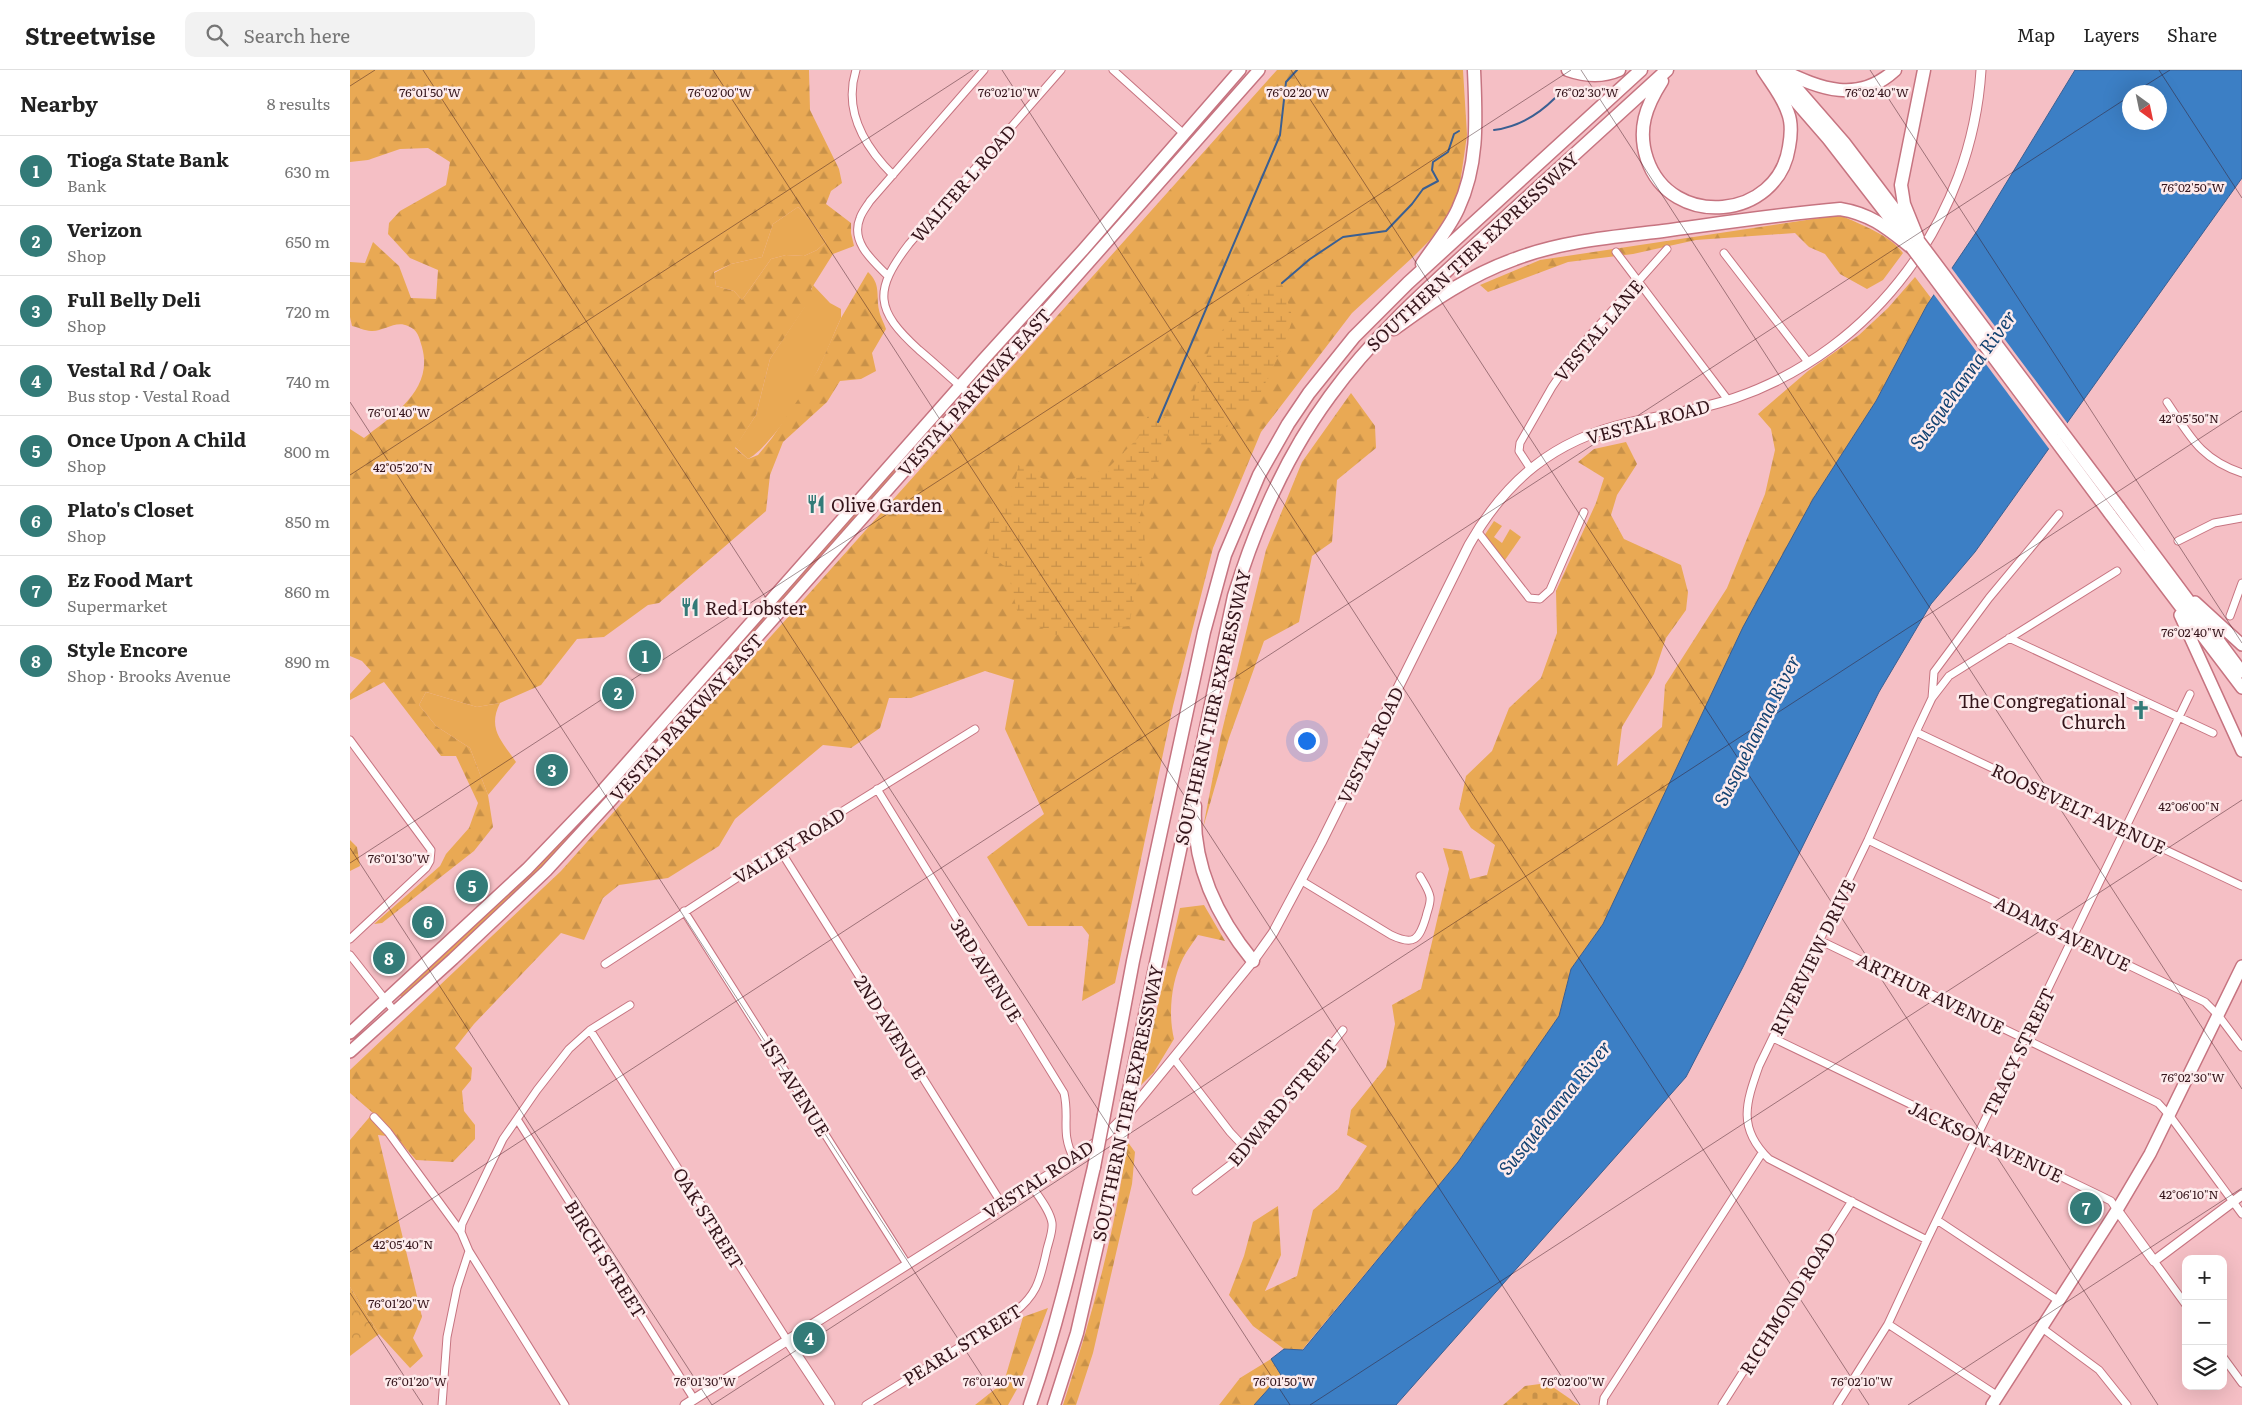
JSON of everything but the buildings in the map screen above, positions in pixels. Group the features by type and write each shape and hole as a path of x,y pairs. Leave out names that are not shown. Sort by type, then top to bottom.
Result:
{"highway":[{"path":"1408,283 1449,226 1458,210 1468,183 1475,157 1477,131 1474,70"},
{"path":"1568,70 1592,75 1619,70"},
{"name":"SOUTHERN TIER EXPRESSWAY","path":"1030,1405 1063,1299 1094,1168 1133,961 1204,632 1225,555 1246,502 1288,424 1332,363 1382,308 1641,70"},
{"path":"1669,70 1649,101 1643,117 1641,134 1648,164 1662,186 1675,196 1694,205 1714,208 1739,205 1760,194 1773,181 1786,159 1791,136 1789,114 1782,98 1763,70"},
{"name":"SOUTHERN TIER EXPRESSWAY","path":"1054,1405 1077,1333 1119,1150 1129,1090 1227,626 1252,540 1273,491 1295,449 1329,396 1380,335 1423,292 1669,70"},
{"path":"1781,70 1825,88 1843,91 1870,86 1886,78 1895,70"},
{"path":"1915,244 1900,185 1924,70"},
{"path":"1353,366 1393,330 1464,281 1514,259 1562,245 1840,209 1854,211 1874,219 1915,244"},
{"path":"1198,764 1195,826 1202,870 1225,921 1253,961"}],"main road":[{"name":"VESTAL PARKWAY EAST","path":"350,1033 527,869 603,790 1240,70"},
{"name":"VESTAL PARKWAY EAST","path":"350,1052 546,871 660,747 1259,70"},
{"path":"1768,70 1915,244"},
{"path":"1781,70 1844,142 1915,244 2114,511 2162,583 2180,614 2242,751"},
{"path":"2114,511 2178,588 2242,672"},
{"path":"2162,583 2242,688"},
{"path":"2178,588 2242,645"},
{"path":"1995,1400 2117,1210 2170,1116 2242,966"}],"street":[{"path":"856,70 852,93 857,122 872,151 893,175"},
{"path":"971,396 909,341 890,321 884,306 884,292 888,276 861,245 858,226 860,218 870,201 984,70"},
{"name":"WALTER L ROAD","path":"888,276 909,244 1062,70"},
{"path":"1113,70 1184,134"},
{"name":"VESTAL ROAD","path":"684,1405 1074,1158 1120,1121 1174,1060 1273,933 1302,881 1477,531 1496,502 1530,468 1564,446 1595,433 1728,400 1762,387 1808,362 1843,338 1872,313 1900,280 1931,236 1951,198 1967,153 1976,112 1981,70"},
{"name":"VESTAL LANE","path":"1530,468 1519,451 1520,443 1552,386 1578,349 1666,249"},
{"path":"1616,252 1728,400"},
{"path":"1724,253 1808,362"},
{"path":"2167,402 2193,441 2209,457 2223,467 2242,473"},
{"path":"1477,531 1529,598 1540,599 1550,590 1584,512"},
{"path":"1932,698 1934,672 1989,598 2059,514"},
{"path":"2178,541 2214,522 2242,518"},
{"name":"RIVERVIEW DRIVE","path":"1762,1153 1750,1134 1746,1108 1759,1066 1821,941 1932,698 1949,676 2117,571"},
{"path":"2230,616 2240,598 2242,582"},
{"path":"2009,638 2213,733"},
{"name":"TRACY STREET","path":"1837,1405 1888,1324 1926,1240 2190,694"},
{"name":"VALLEY ROAD","path":"605,964 780,850 975,729"},
{"name":"ROOSEVELT AVENUE","path":"1916,732 2242,886"},
{"path":"350,740 428,843 431,850 430,861 426,868 350,939"},
{"name":"3RD AVENUE","path":"877,789 1064,1093 1066,1102 1065,1139 1074,1158"},
{"name":"ADAMS AVENUE","path":"1868,840 2205,1002 2218,1015 2242,1046"},
{"name":"2ND AVENUE","path":"780,850 1002,1204"},
{"path":"1302,881 1404,941 1416,939 1423,926 1430,898 1420,876"},
{"name":"1ST AVENUE","path":"684,911 907,1264"},
{"name":"ARTHUR AVENUE","path":"1821,941 2158,1104 2170,1116 2242,1214"},
{"path":"350,955 395,1012"},
{"path":"461,1232 462,1224 503,1139 516,1119 569,1049 590,1030 630,1005"},
{"name":"OAK STREET","path":"590,1030 830,1405"},
{"name":"EDWARD STREET","path":"1196,1191 1229,1167 1246,1149 1343,1030"},
{"name":"JACKSON AVENUE","path":"1773,1038 2111,1202 2182,1300"},
{"path":"1174,1060 1230,1132 1246,1149"},
{"path":"374,1117 388,1132 461,1232 469,1251 565,1405"},
{"name":"BIRCH STREET","path":"516,1119 694,1399"},
{"path":"1603,1405 1616,1378 1762,1153 1786,1170 1852,1201 1926,1240"},
{"name":"PEARL STREET","path":"866,1405 1008,1317 1028,1302 1038,1287 1052,1223 1049,1214 1032,1185"},
{"path":"2154,1261 2242,1195"},
{"name":"RICHMOND ROAD","path":"1722,1405 1852,1201"},
{"path":"1937,1220 2059,1301"},
{"path":"442,1405 447,1337 457,1288 469,1251"},
{"path":"1888,1324 1995,1400"},
{"path":"2042,1328 2099,1370 2127,1405"},
{"path":"2227,1362 2242,1383"}],"green space":[{"path":"350,70 809,70 810,110 839,169 842,183 831,191 826,204 851,223 854,246 833,254 811,289 819,306 805,307 770,359 756,415 735,448 748,459 758,455 772,438 818,370 841,318 868,272 875,281 880,315 886,329 872,353 876,371 861,379 840,381 827,402 783,442 770,475 766,511 659,603 648,605 604,637 577,639 541,685 500,703 477,707 426,692 419,705 436,726 470,748 488,795 493,827 474,851 382,923 374,924 440,866 446,854 469,828 478,803 456,756 441,756 384,682 350,700 350,694 371,671 362,661 350,656 350,429 364,438 387,420 417,389 422,376 424,362 419,337 411,328 398,324 371,331 352,326 350,317 350,262 365,263 373,242 399,266 411,298 436,299 438,270 410,258 388,234 389,223 400,211 446,185 450,162 428,148 400,149 368,160 350,162","holes":["798,207 812,222 826,242 817,250 804,256 786,255 771,259 742,300 734,291 716,286 714,272 731,264 762,257 773,224"]},
{"path":"1277,70 1463,70 1467,135 1460,184 1452,210 1431,239 1352,313 1261,432 1213,548 1173,706 1115,983 1082,1001 1089,935 1082,926 1028,926 987,857 1044,814 1005,729 1014,680 985,671 911,698 889,698 880,728 851,748 823,745 735,819 719,846 668,878 619,885 603,898 584,940 561,933 474,1024 455,1048 472,1068 471,1080 462,1091 464,1111 475,1125 475,1139 453,1162 416,1160 396,1137 378,1135 422,1317 413,1338 423,1356 410,1368 379,1334 350,1287 350,1140 373,1113 350,1093 350,1070 561,871"},
{"path":"798,207 812,222 826,242 817,250 804,256 786,255 771,259 742,300 734,291 716,286 714,273 731,264 762,257 773,224"},
{"path":"1840,215 1882,235 1903,253 1883,280 1867,289 1840,274 1825,254 1809,247 1795,233 1696,240 1633,254 1568,262 1488,292 1480,285 1540,260"},
{"path":"1093,245 1080,267 970,390 967,388"},
{"path":"1915,277 1931,298 1876,401 1813,499 1603,924 1571,969 1559,1016 1458,1162 1302,1350 1284,1349 1253,1326 1229,1295 1244,1256 1253,1222 1278,1206 1281,1255 1265,1291 1297,1276 1313,1210 1338,1189 1367,1146 1347,1135 1351,1110 1386,1067 1395,1024 1392,1005 1421,989 1449,869 1443,848 1462,851 1470,879 1487,875 1495,845 1471,828 1459,809 1466,776 1492,751 1509,708 1541,678 1557,633 1556,591 1596,503 1604,478 1578,462 1594,449 1626,442 1637,464 1617,495 1611,515 1624,539 1681,565 1688,592 1686,610 1666,638 1654,674 1622,727 1617,766 1662,727 1665,685 1727,588 1765,494 1775,450 1771,429 1758,414 1808,371 1859,335 1888,308"},
{"path":"1282,283 1293,319 1283,346 1261,392 1237,411 1214,448 1188,446 1191,402 1210,347 1251,291"},
{"path":"813,285 830,303 841,309 841,318 819,368 806,390 766,444 748,459 735,447 756,415 770,359 805,306"},
{"path":"1351,393 1375,426 1376,448 1337,480 1332,542 1312,556 1299,622 1264,641 1229,738 1203,828 1221,735 1266,550 1302,462"},
{"path":"953,400 955,401 953,404 870,502 601,807 523,887 408,994 402,997 399,995 524,880 576,827 851,519"},
{"path":"1149,413 1173,420 1138,521 1147,528 1129,626 1055,635 1018,615 1007,568 987,553 990,522 1014,494 1018,465 1045,480 1062,482 1107,469 1138,438"},
{"path":"1494,521 1502,526 1494,537 1502,543 1510,529 1521,537 1505,560 1484,536"},
{"path":"426,692 477,707 500,703 496,712 496,728 501,741 516,762 488,795 470,748 436,726 419,705"},
{"path":"350,840 357,847 360,866 350,871"},
{"path":"1204,905 1225,941 1198,935 1185,955 1179,967 1173,988 1171,1019 1174,1039 1154,1072 1139,1087 1180,908"},
{"path":"1127,1141 1135,1152 1132,1184 1093,1353 1076,1405 1063,1405 1083,1340 1109,1241"},
{"path":"350,1287 379,1334 350,1356"},
{"path":"1048,1308 1017,1389 1008,1405 975,1405 1004,1382 1023,1317"},
{"path":"1271,1359 1281,1375 1254,1405 1219,1405 1240,1378"},
{"path":"1547,1383 1579,1405 1503,1405 1525,1386"}],"water":[{"name":"Susquehanna River","path":"2075,70 2242,70 2242,178 1975,552 1931,604 1879,692 1743,967 1686,1077 1396,1405 1254,1405 1281,1375 1271,1359 1284,1349 1303,1350 1458,1162 1559,1016 1571,969 1603,924 1743,627 1813,499 1876,401 1927,305 1977,231"}],"pier":[{"path":"1950,266 2068,424 2050,450 1932,292"}],"waterway":[{"path":"1158,422 1280,135 1286,82 1297,70"},
{"path":"1494,130 1511,126 1527,119 1542,110 1555,98"},
{"path":"1282,283 1310,259 1343,237 1386,231 1412,204 1423,189 1438,181 1432,170 1433,162 1448,152 1454,134 1459,131"}],"place":[{"name":"Olive Garden","path":"816,504"},
{"name":"Red Lobster","path":"690,607"},
{"name":"Tioga State Bank","path":"645,656"},
{"name":"Verizon","path":"618,693"},
{"name":"The Congregational Church","path":"2141,710"},
{"name":"Full Belly Deli","path":"552,770"},
{"name":"Once Upon A Child","path":"472,886"},
{"name":"Plato's Closet","path":"428,922"},
{"name":"Style Encore","path":"389,958"},
{"name":"Ez Food Mart","path":"2086,1208"},
{"name":"Vestal Rd / Oak","path":"809,1338"}]}
